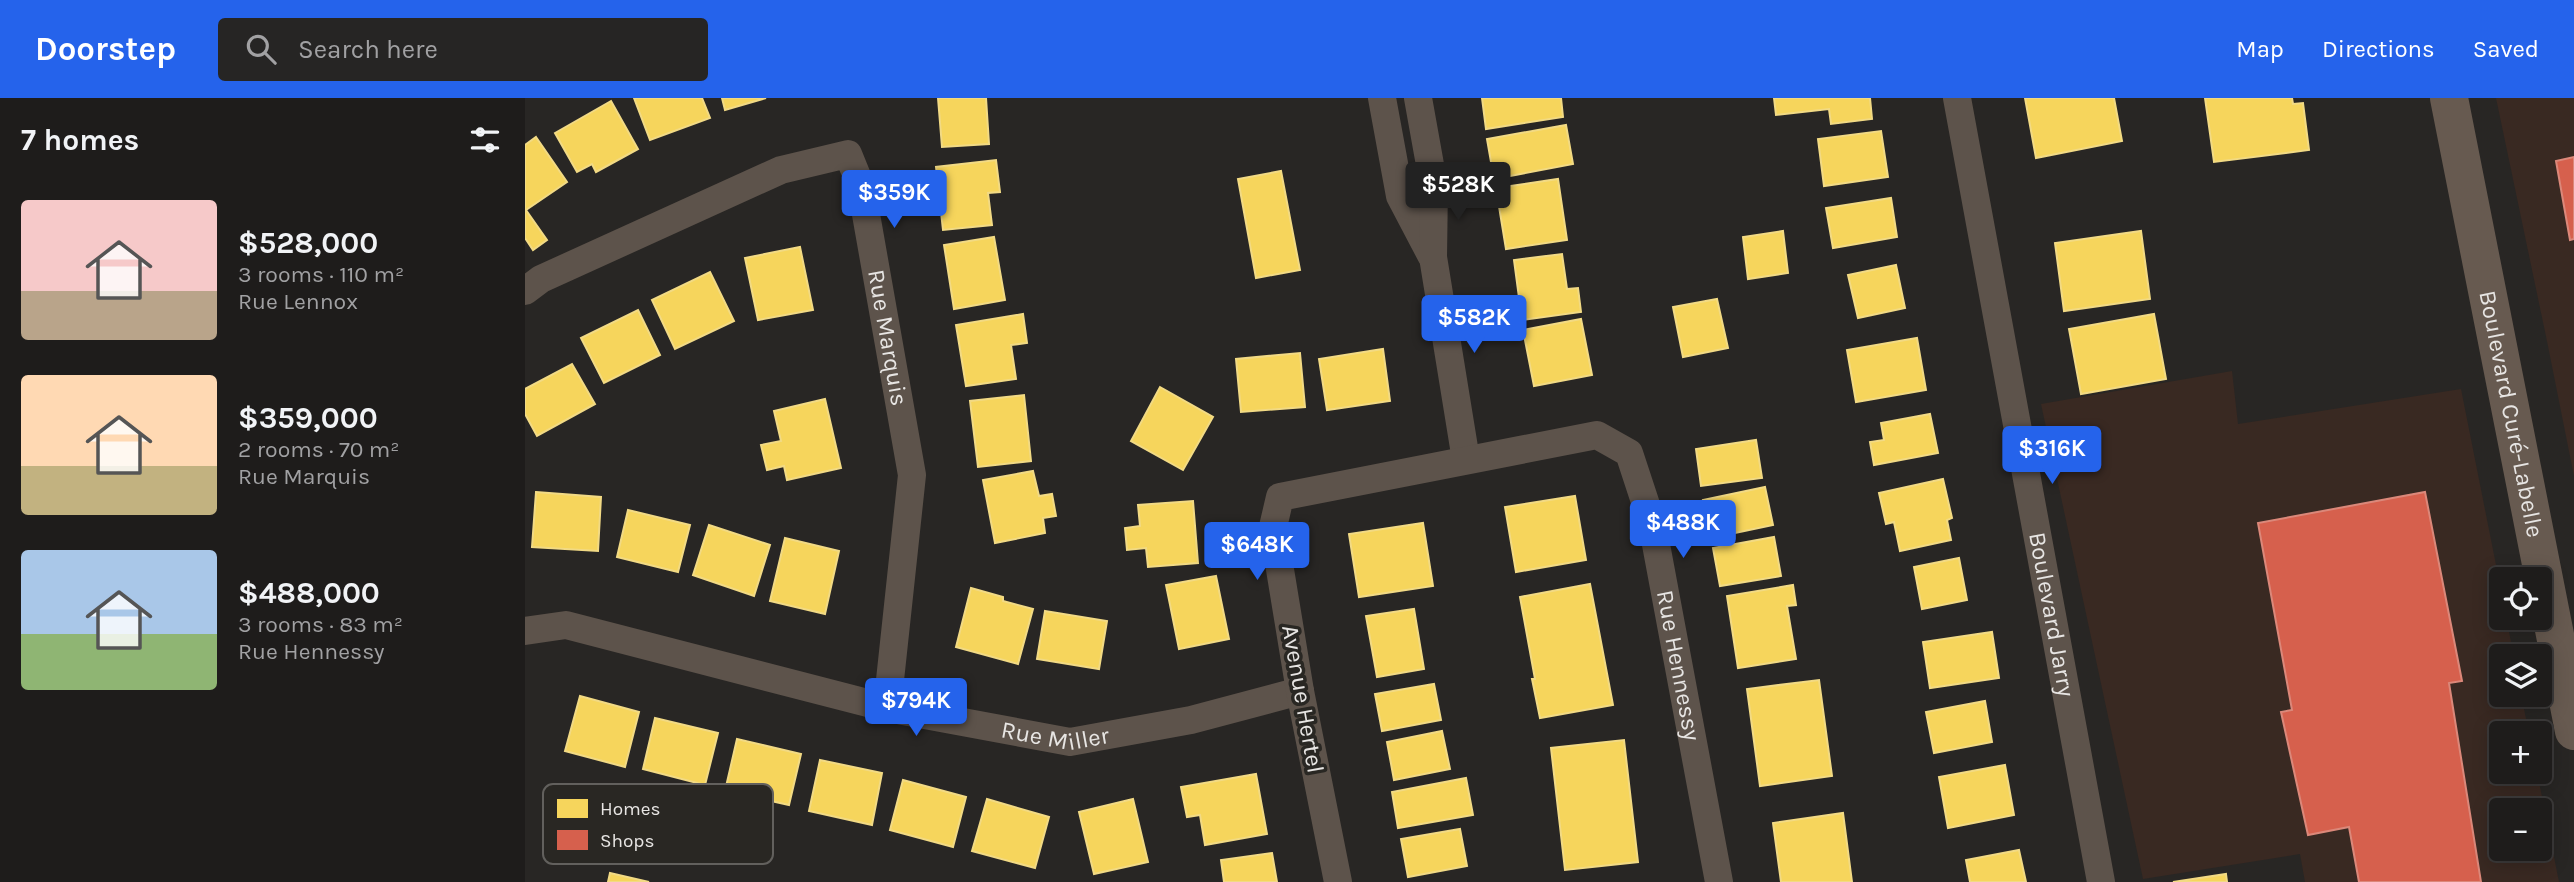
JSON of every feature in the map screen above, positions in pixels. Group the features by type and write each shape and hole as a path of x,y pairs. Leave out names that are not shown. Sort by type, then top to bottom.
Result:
{"main road":[{"name":"Boulevard Curé-Labelle","path":"2449,98 2574,731"}],"street":[{"path":"1382,98 1400,196 1433,257"},
{"path":"1418,98 1434,187 1433,257 1466,460"},
{"name":"Boulevard Jarry","path":"1957,98 2101,882"},
{"name":"Rue Marquis","path":"525,291 541,279 781,170 848,154 861,186 912,475 887,708"},
{"name":"Rue Hennessy","path":"1466,460 1597,435 1629,453 1652,523 1719,882"},
{"name":"Avenue Hertel","path":"1338,882 1300,691 1273,527 1280,497 1466,460"},
{"name":"Rue Miller","path":"525,631 566,625 887,708 1070,742 1191,720 1300,691"}],"shaded area":[{"path":"2496,98 2574,98 2574,476 2548,346"},
{"path":"2232,371 2238,424 2461,389 2496,567 2489,567 2489,630 2509,630 2511,644 2489,644 2489,707 2524,707 2526,721 2489,721 2489,784 2539,784 2542,798 2489,798 2489,861 2552,861 2552,847 2559,882 2305,882 2300,854 2143,879 2041,404"}],"building: Homes":[{"path":"634,98 702,98 710,118 650,140"},
{"path":"722,98 766,98 725,110"},
{"path":"938,98 986,98 989,144 942,147"},
{"path":"1482,98 1561,98 1563,117 1486,129"},
{"path":"1774,98 1870,98 1872,119 1831,124 1829,109 1776,115"},
{"path":"2025,98 2114,98 2122,141 2036,158"},
{"path":"2205,98 2292,98 2293,104 2303,103 2309,150 2214,162"},
{"path":"611,101 638,149 596,172 592,164 577,172 555,133"},
{"path":"1566,125 1573,164 1494,179 1487,139"},
{"path":"1881,131 1888,177 1824,186 1818,139"},
{"path":"536,137 567,182 526,210 547,240 533,250 525,238 525,145"},
{"path":"996,160 1000,192 988,193 992,225 943,230 936,167"},
{"path":"1281,171 1300,270 1256,278 1238,179"},
{"path":"1558,179 1567,240 1506,249 1496,188"},
{"path":"1891,198 1897,237 1833,248 1826,208"},
{"path":"1783,231 1788,273 1748,279 1743,237"},
{"path":"2141,231 2150,299 2064,311 2055,243"},
{"path":"994,237 1005,300 954,309 944,245"},
{"path":"800,247 813,310 758,320 745,258"},
{"path":"1562,254 1567,289 1578,288 1581,312 1522,320 1514,260"},
{"path":"1896,265 1905,308 1858,318 1848,275"},
{"path":"710,272 734,321 675,349 652,300"},
{"path":"1717,299 1728,348 1683,357 1673,307"},
{"path":"638,310 660,355 604,383 581,338"},
{"path":"1023,314 1027,343 1011,345 1016,379 966,386 956,325"},
{"path":"2154,314 2166,379 2081,394 2069,329"},
{"path":"1581,319 1592,375 1534,386 1523,330"},
{"path":"1917,338 1926,390 1856,402 1847,350"},
{"path":"1383,349 1390,401 1327,410 1319,359"},
{"path":"1300,353 1305,407 1241,412 1236,359"},
{"path":"572,364 595,404 537,436 525,414 525,389"},
{"path":"1160,387 1213,417 1183,470 1131,441"},
{"path":"1024,395 1031,461 978,467 970,401"},
{"path":"825,399 841,468 787,480 784,466 767,470 761,445 781,441 774,411"},
{"path":"1930,414 1938,453 1874,465 1870,442 1884,440 1881,423"},
{"path":"1756,440 1762,478 1701,486 1696,449"},
{"path":"1033,471 1039,496 1052,494 1056,516 1043,518 1045,533 995,543 983,480"},
{"path":"1943,479 1952,518 1947,520 1951,540 1900,551 1894,522 1886,524 1879,493"},
{"path":"1765,487 1773,525 1711,538 1703,500"},
{"path":"536,492 601,497 598,551 532,547"},
{"path":"1575,496 1586,560 1516,572 1505,507"},
{"path":"1193,501 1198,563 1148,567 1146,548 1127,550 1125,528 1140,526 1138,505"},
{"path":"628,510 690,525 678,572 617,557"},
{"path":"1423,523 1433,586 1359,597 1349,534"},
{"path":"709,525 770,545 754,596 693,575"},
{"path":"1774,537 1781,576 1720,586 1713,548"},
{"path":"785,538 839,551 825,614 770,601"},
{"path":"1959,558 1967,600 1922,609 1914,567"},
{"path":"1216,576 1229,639 1179,649 1166,585"},
{"path":"1590,584 1613,705 1540,718 1520,597"},
{"path":"1793,585 1796,605 1787,606 1796,659 1738,668 1727,596"},
{"path":"971,588 1033,609 1018,664 956,647"},
{"path":"1414,609 1424,669 1377,677 1366,616"},
{"path":"1045,611 1107,621 1099,669 1037,659"},
{"path":"1992,632 1999,678 1930,688 1923,642"},
{"path":"1819,680 1832,776 1760,786 1747,689"},
{"path":"1434,684 1441,720 1382,731 1375,694"},
{"path":"580,696 639,712 625,767 565,751"},
{"path":"1985,701 1992,742 1934,753 1926,712"},
{"path":"655,718 718,733 705,784 643,769"},
{"path":"1442,731 1450,769 1394,780 1387,742"},
{"path":"737,739 801,754 789,805 773,802 773,784 727,784"},
{"path":"1624,740 1638,862 1565,870 1551,748"},
{"path":"820,760 882,773 872,825 809,811"},
{"path":"2005,765 2014,815 1948,828 1939,777"},
{"path":"1256,774 1267,834 1205,845 1200,815 1187,817 1181,787"},
{"path":"1466,778 1473,815 1398,828 1392,792"},
{"path":"903,780 966,797 953,847 890,830"},
{"path":"987,799 1049,817 1035,868 972,851"},
{"path":"1133,799 1148,862 1094,874 1079,812"},
{"path":"1843,813 1852,882 1781,882 1773,823"},
{"path":"1460,829 1467,866 1408,877 1401,839"},
{"path":"2019,850 2026,882 1970,882 1966,860"},
{"path":"1272,853 1277,882 1224,882 1221,860"},
{"path":"610,873 649,882 608,882"},
{"path":"2226,874 2227,882 2173,882"}],"building: Shops":[{"path":"2574,157 2574,239 2570,240 2556,161"},
{"path":"2425,492 2462,681 2449,683 2481,882 2359,882 2349,827 2308,835 2281,712 2292,710 2258,523"}]}
